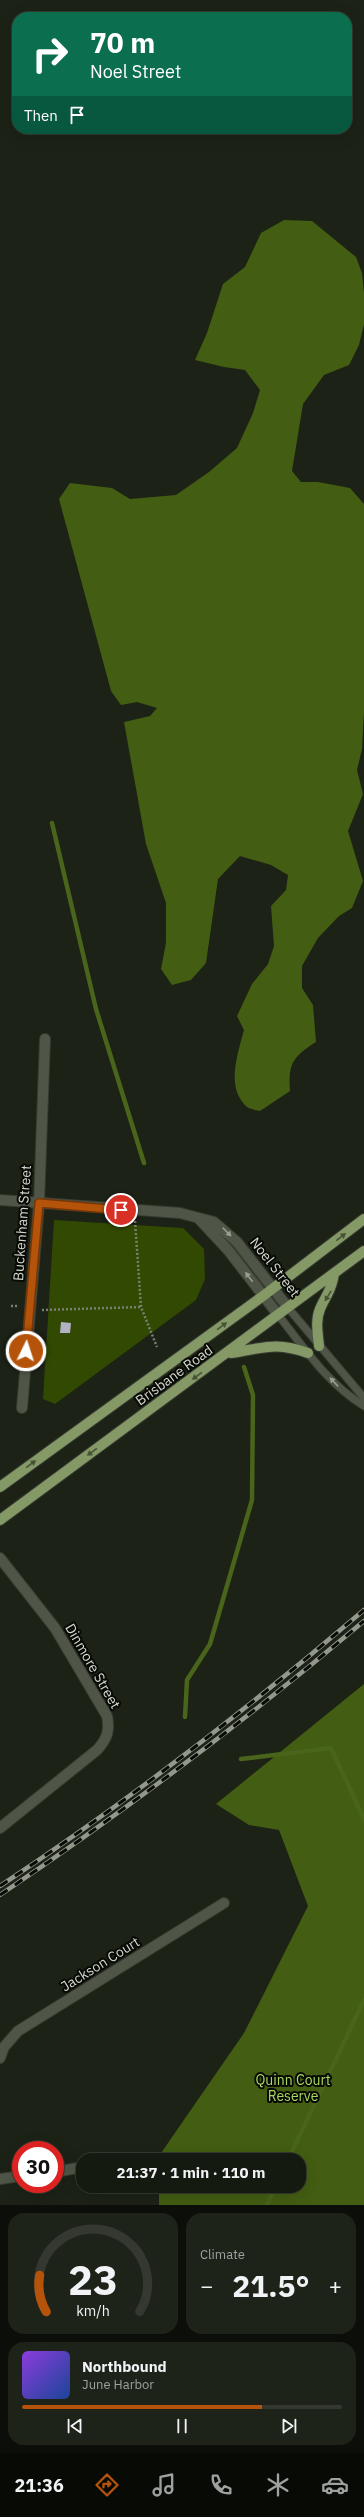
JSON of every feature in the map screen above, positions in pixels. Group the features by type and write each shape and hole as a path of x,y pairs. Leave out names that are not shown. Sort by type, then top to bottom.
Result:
{"main road":[{"name":"Brisbane Road","path":"0,1487 263,1296 364,1219"},
{"name":"Brisbane Road","path":"0,1520 229,1353 364,1251"},
{"path":"319,1346 317,1327 320,1309 332,1290 334,1274"},
{"path":"229,1353 266,1345 290,1346 308,1353"}],"street":[{"name":"Buckenham Street","path":"22,1408 39,1203 45,1039"},
{"name":"Noel Street","path":"0,1200 135,1211 180,1213 214,1222 227,1230 289,1308"},
{"name":"Noel Street","path":"199,1219 228,1250 279,1316"},
{"name":"Dinmore Street","path":"0,1558 55,1628 107,1716 110,1728 106,1740 97,1750 0,1828"},
{"name":"Jackson Court","path":"0,2058 4,2047 18,2031 224,1903"},
{"path":"64,2171 76,2169"},
{"path":"0,2180 12,2178"}],"lane":[{"name":"Noel Street","path":"289,1308 319,1346 364,1398"},
{"name":"Noel Street","path":"279,1316 308,1353 345,1394 364,1406"}],"path":[{"path":"135,1211 135,1240 142,1307 157,1347"},
{"path":"11,1306 21,1306"},
{"path":"38,1309 53,1311 142,1307"}],"green space":[{"path":"284,220 312,221 356,257 362,273 364,293 364,324 359,345 349,365 324,375 303,404 292,471 301,482 318,482 350,488 364,504 364,711 362,749 357,770 363,794 348,831 363,881 352,908 339,916 318,938 302,966 302,988 313,1005 316,1042 297,1057 291,1067 290,1091 260,1111 246,1106 239,1097 236,1088 235,1069 244,1030 237,1016 252,984 268,964 274,946 271,906 286,890 288,875 271,865 240,856 218,879 206,963 191,980 172,985 161,969 166,943 166,903 146,844 124,722 150,716 157,708 137,702 121,705 111,691 59,499 70,483 112,488 130,499 176,495 209,472 237,448 253,413 260,390 245,370 195,360 207,333 223,284 245,267 261,233"},
{"path":"54,1220 183,1228 204,1249 205,1279 196,1300 55,1404 43,1399"},
{"name":"Quinn Court Reserve","path":"364,1684 364,2205 159,2205 159,2193 306,2193 306,2153 161,2153 244,2033 308,1906 279,1830 249,1825 216,1804"}],"building":[{"path":"61,1322 71,1323 70,1333 60,1333"}],"waterway":[{"path":"52,823 96,1009 144,1163"},
{"path":"185,1717 187,1680 210,1644 252,1500 253,1395 244,1367"},
{"path":"241,1759 331,1748 364,1819"},
{"path":"291,2153 364,2000"},
{"path":"267,2205 273,2193"}],"railway":[{"path":"0,1886 94,1821 186,1754 276,1683 364,1610"},
{"path":"0,1895 94,1830 186,1763 276,1693 364,1621"}],"route":[{"path":"26,1351 39,1203 121,1210"}]}
